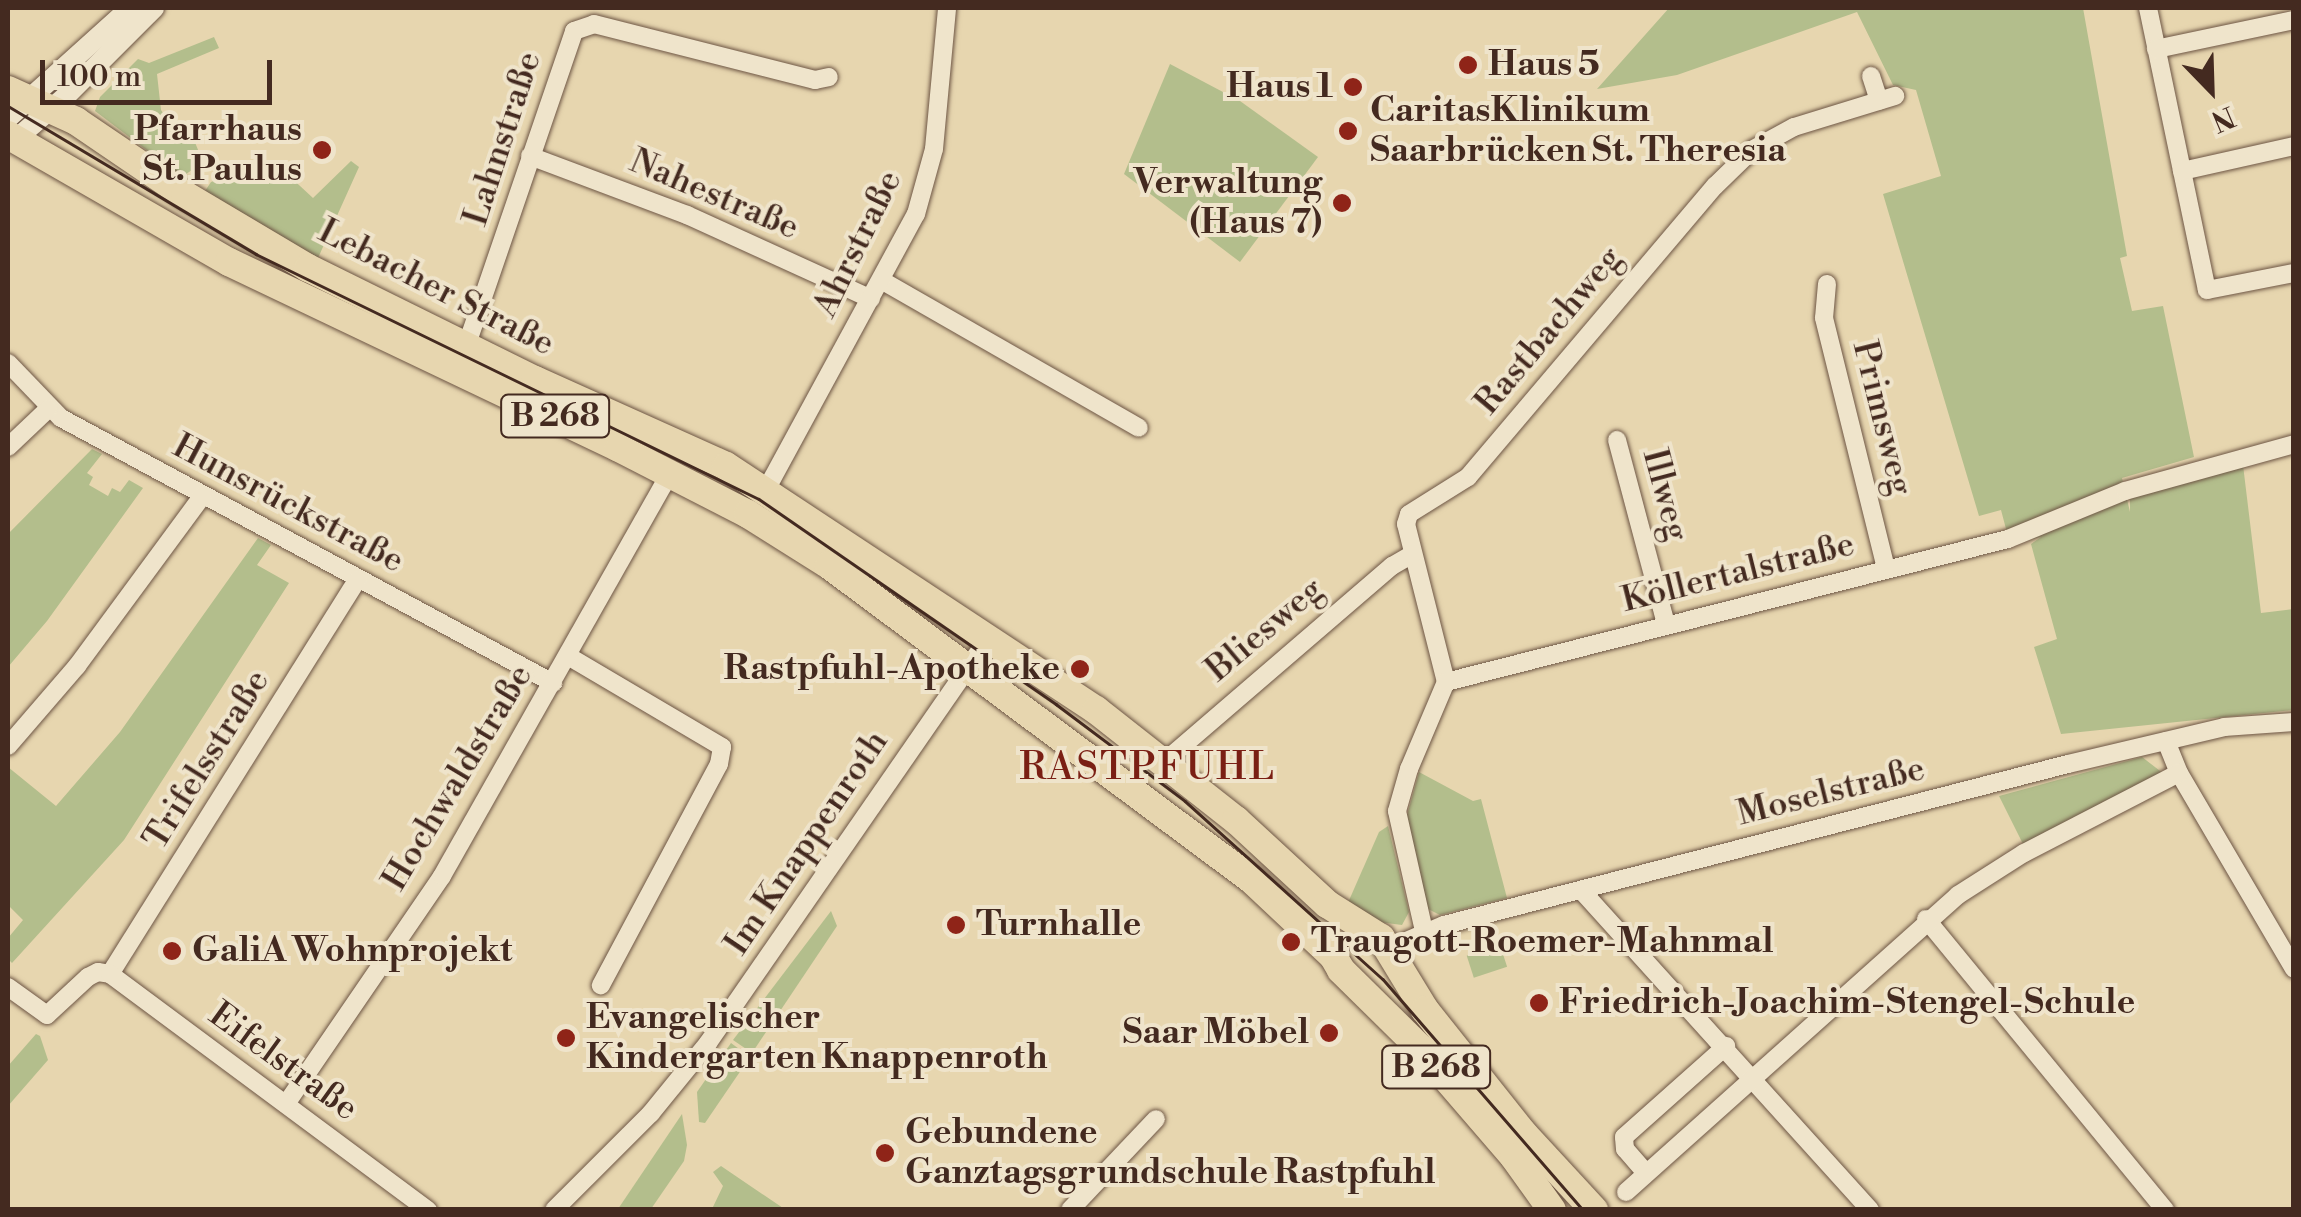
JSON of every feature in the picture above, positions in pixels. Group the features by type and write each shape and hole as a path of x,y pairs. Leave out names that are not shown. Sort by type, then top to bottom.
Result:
{"main road":[{"name":"Lebacher Straße","path":"18,120 76,122 185,195 308,268 466,347 726,466 986,640"},
{"name":"Lebacher Straße","path":"18,120 249,272 669,474 775,530 968,667"},
{"name":"B 268","path":"249,272 250,260 266,250 308,268"},
{"name":"B 268","path":"986,640 1096,710 1236,820 1327,904 1368,928 1394,955 1434,1022 1524,1133 1594,1210"},
{"name":"B 268","path":"968,667 1252,880 1364,982 1384,980 1394,955"},
{"name":"B 268","path":"1333,956 1514,1157 1552,1210"}],"street":[{"path":"18,120 130,8"},
{"path":"18,120 154,8"},
{"name":"Ahrstraße","path":"766,490 916,214 928,181 948,8"},
{"path":"2148,8 2207,290 2294,272"},
{"path":"2156,49 2294,20"},
{"name":"Lahnstraße","path":"466,347 574,31 586,24 815,80 829,77"},
{"name":"Rastbachweg","path":"1446,682 1406,524 1409,514 1468,477 1734,166 1771,138 1887,98 1871,76"},
{"path":"2182,170 2294,146"},
{"name":"Nahestraße","path":"530,156 687,215 871,298"},
{"path":"880,280 1139,428"},
{"name":"Primsweg","path":"1827,284 1824,318 1886,568"},
{"name":"Hunsrückstraße","path":"8,363 48,409 553,684"},
{"path":"8,448 48,409"},
{"name":"Illweg","path":"1617,440 1666,624"},
{"name":"Köllertalstraße","path":"1446,682 2008,539 2125,491 2294,444"},
{"name":"Hochwaldstraße","path":"286,1104 442,876 669,474"},
{"path":"8,746 77,666 203,495"},
{"name":"Bliesweg","path":"1164,762 1392,566 1413,554"},
{"name":"Trifelsstraße","path":"8,987 47,1015 104,973 358,579"},
{"name":"Im Knappenroth","path":"563,1207 651,1113 708,1042 986,640"},
{"path":"568,656 722,747 719,764 602,984"},
{"path":"1424,931 1397,811 1409,768 1446,682"},
{"name":"Moselstraße","path":"1394,955 1424,931 1581,890 2166,740 2248,724 2294,722"},
{"path":"2166,740 2179,773 2294,969"},
{"path":"1626,1192 1926,920 1994,869 2179,773"},
{"path":"1581,890 1726,1046 1870,1210"},
{"path":"1926,920 2165,1210"},
{"name":"Eifelstraße","path":"104,973 428,1210"},
{"path":"1646,1173 1625,1149 1624,1137 1726,1046"},
{"path":"1070,1210 1156,1119"}],"green space":[{"path":"1669,8 2083,8 2127,256 2120,258 2132,311 2163,306 2194,457 2122,478 2130,512 2130,497 2243,465 2261,613 2293,609 2293,710 2061,734 2034,647 2057,639 2031,544 2041,537 2010,544 2001,510 1979,516 1883,194 1941,176 1916,90 1893,85 1857,12 1677,75 1597,89"},
{"path":"214,37 219,48 157,74 161,110 184,143 194,140 203,162 182,177 95,111 100,97 138,59 149,63"},
{"path":"1170,64 1240,101 1318,157 1240,262 1124,174"},
{"path":"272,160 313,198 351,161 359,167 318,258 205,191 211,182"},
{"path":"92,449 102,454 87,473 93,477 89,485 108,496 112,488 120,492 129,480 143,488 47,621 8,667 8,534"},
{"path":"258,538 271,545 257,565 289,583 124,840 12,963 8,959 8,938 23,920 8,905 8,767 56,806 120,732"},
{"path":"2142,757 2164,774 2023,844 1999,796"},
{"path":"1419,772 1473,801 1481,799 1507,898 1440,915 1428,909 1406,819"},
{"path":"1388,826 1409,912 1402,925 1379,922 1347,905 1379,832"},
{"path":"831,911 837,926 752,1053 733,1040"},
{"path":"1500,945 1507,967 1474,978 1467,956"},
{"path":"36,1034 48,1060 8,1106 8,1066"},
{"path":"731,1043 750,1057 705,1123 699,1122 697,1092"},
{"path":"682,1114 687,1145 684,1161 651,1209 618,1209"},
{"path":"721,1166 783,1208 712,1209 723,1186 713,1172"}],"tram line":[{"path":"8,106 256,254 759,499 1056,704 1185,801 1383,979 1583,1210"}],"place":[{"name":"Haus 5","path":"1468,65"},
{"name":"Haus 1","path":"1353,87"},
{"name":"CaritasKlinikum Saarbrücken St. Theresia","path":"1348,131"},
{"name":"Pfarrhaus St. Paulus","path":"322,150"},
{"name":"Verwaltung (Haus 7)","path":"1342,203"},
{"name":"Rastpfuhl-Apotheke","path":"1080,669"},
{"name":"Turnhalle","path":"956,925"},
{"name":"Traugott-Roemer-Mahnmal","path":"1291,942"},
{"name":"GaliA Wohnprojekt","path":"172,951"},
{"name":"Friedrich-Joachim-Stengel-Schule","path":"1539,1003"},
{"name":"Saar Möbel","path":"1329,1033"},
{"name":"Evangelischer Kindergarten Knappenroth","path":"566,1038"},
{"name":"Gebundene Ganztagsgrundschule Rastpfuhl","path":"885,1153"}],"district":[{"name":"RASTPFUHL","path":"1148,768"}]}
